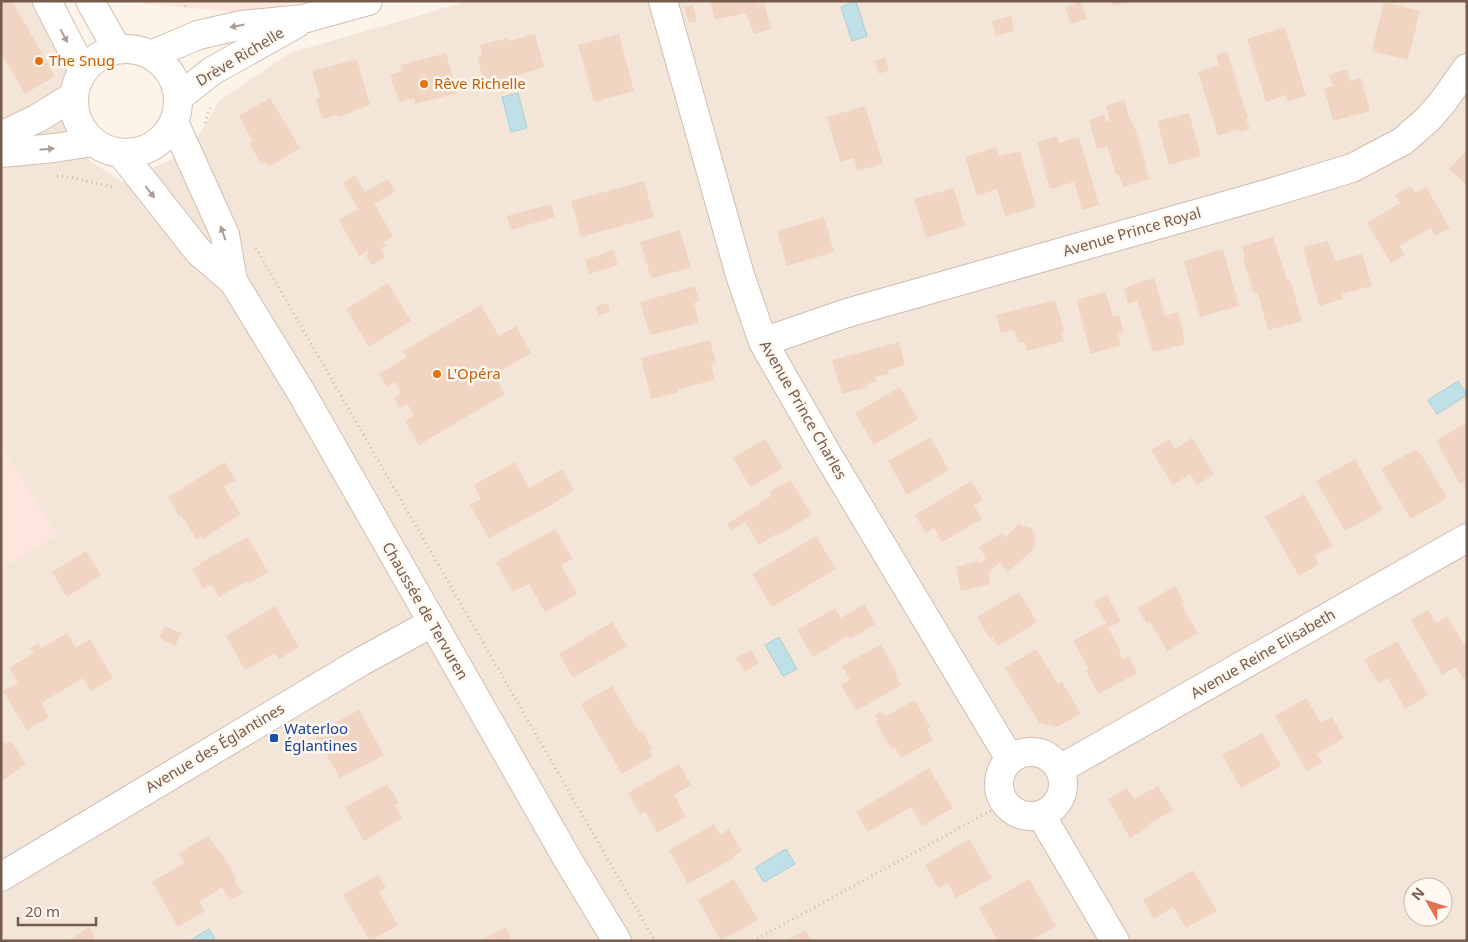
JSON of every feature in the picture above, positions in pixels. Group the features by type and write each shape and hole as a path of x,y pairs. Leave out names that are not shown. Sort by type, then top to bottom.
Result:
{"street":[{"path":"1,136 38,118 78,83 98,57 117,49 135,49 151,55 165,66 174,80 176,110 162,140 142,151 121,153 106,150 93,142 81,129 75,113 78,83 47,1"},
{"path":"90,1 117,49"},
{"name":"Drève Richelle","path":"151,55 198,35 242,24 303,19 368,1"},
{"name":"Avenue Prince Charles","path":"662,1 740,275 763,342 831,460 1010,758"},
{"name":"Drève Richelle","path":"176,110 212,71 303,19"},
{"name":"Avenue Prince Royal","path":"763,342 847,313 1272,193 1352,168 1402,141 1428,119 1467,68"},
{"name":"Chaussée de Tervuren","path":"176,110 225,236 233,280"},
{"path":"1,153 93,142"},
{"name":"Chaussée de Tervuren","path":"121,153 198,251 233,280 300,392 568,860 617,941"},
{"name":"Avenue Reine Elisabeth","path":"1060,769 1467,538"},
{"name":"Avenue des Églantines","path":"1,877 362,661 432,623"},
{"path":"1034,751 1053,759 1060,769 1063,778 1063,790 1059,801 1051,810 1041,815 1021,815 1005,803 998,783 1001,772 1010,758 1024,752 1034,751"},
{"path":"1041,815 1115,941"}],"path":[{"path":"203,132 211,108"},
{"path":"51,176 69,177 111,186 125,195 137,198 153,196"},
{"path":"252,241 655,941"},
{"path":"753,941 1005,803"}],"shaded area":[{"path":"1,1 37,1 63,57 67,75 56,99 90,161 121,181 189,152 219,101 290,53 468,1 1467,1 1467,941 1,941"},
{"path":"142,1 297,1 256,14 144,4"},
{"path":"1,445 57,535 1,569"}],"water":[{"path":"856,1 867,36 852,41 841,7"},
{"path":"518,93 527,128 511,132 502,97"},
{"path":"1458,381 1467,395 1437,414 1428,400"},
{"path":"779,637 797,669 783,676 765,645"},
{"path":"786,849 795,864 764,882 755,868"},
{"path":"209,929 216,941 189,941"}],"building":[{"path":"1,1 12,1 55,76 25,94 1,53"},
{"path":"710,1 758,1 759,5 764,3 771,29 754,34 746,13 715,20"},
{"path":"1081,1 1087,19 1071,24 1065,7"},
{"path":"1111,1 1129,1 1129,2 1113,6"},
{"path":"1384,2 1420,11 1408,60 1372,51"},
{"path":"693,5 697,21 689,23 684,7"},
{"path":"1011,16 1014,31 996,36 992,21"},
{"path":"1285,27 1306,96 1287,101 1286,95 1266,102 1247,39"},
{"path":"535,34 544,67 502,80 506,89 494,92 489,79 483,80 477,57 482,56 480,45 508,38 509,41"},
{"path":"619,34 634,91 594,102 578,45"},
{"path":"1227,52 1250,129 1240,132 1239,129 1218,136 1198,72 1219,65 1216,55"},
{"name":"Rêve Richelle","path":"446,53 457,93 415,104 414,98 399,102 390,75 403,71 400,65"},
{"path":"885,57 889,70 879,74 875,61"},
{"path":"357,59 370,105 338,117 338,115 322,119 316,99 320,98 312,71"},
{"path":"1347,69 1350,81 1361,78 1370,111 1333,121 1324,88 1333,86 1329,75"},
{"path":"270,98 300,148 269,167 266,162 262,164 249,144 253,142 239,116"},
{"path":"1124,100 1147,166 1145,166 1149,179 1123,187 1119,174 1116,175 1107,146 1097,149 1089,120 1104,115 1106,122 1110,120 1106,106"},
{"path":"865,106 883,164 857,171 854,158 840,162 827,117"},
{"path":"1189,113 1201,156 1169,165 1157,121"},
{"path":"1057,136 1059,143 1079,137 1099,205 1082,210 1074,182 1050,189 1037,142"},
{"path":"996,147 999,156 1020,151 1036,207 1005,216 997,189 977,196 965,157"},
{"path":"1467,150 1467,185 1449,169"},
{"path":"355,175 365,192 388,179 396,191 374,204 393,236 383,242 386,246 381,249 385,257 372,265 366,256 369,254 367,251 359,256 339,220 358,209 343,183"},
{"path":"644,181 654,217 581,237 571,201"},
{"path":"1411,186 1415,193 1426,187 1450,228 1435,236 1431,228 1399,246 1405,255 1391,263 1367,223 1400,203 1395,195"},
{"path":"954,188 965,226 926,238 914,199"},
{"path":"551,204 555,217 511,230 507,216"},
{"path":"824,217 834,252 787,266 777,231"},
{"path":"680,230 691,268 651,278 640,242"},
{"path":"1273,237 1287,280 1290,279 1302,321 1268,330 1258,294 1253,292 1243,258 1245,258 1242,246"},
{"path":"1328,241 1335,261 1362,254 1372,286 1342,294 1343,299 1319,306 1303,247"},
{"path":"1223,249 1239,306 1200,317 1184,261"},
{"path":"613,250 618,265 589,274 585,260"},
{"path":"1154,278 1165,316 1178,312 1185,344 1153,352 1137,301 1128,304 1124,288"},
{"path":"388,283 411,321 369,347 346,309"},
{"path":"695,286 699,301 694,303 699,323 650,335 640,302"},
{"path":"1106,292 1113,317 1119,315 1124,332 1118,334 1121,345 1091,354 1076,300"},
{"path":"1055,300 1064,331 1061,332 1064,341 1027,351 1025,342 1018,343 1014,330 1001,333 996,315"},
{"path":"608,303 610,312 598,315 596,306"},
{"name":"L'Opéra","path":"481,305 499,336 516,326 531,353 494,375 505,394 419,445 405,421 414,416 407,403 400,408 394,398 401,393 395,382 387,387 379,374 407,357 403,351"},
{"path":"710,340 716,363 711,364 715,380 678,389 679,392 651,399 641,358"},
{"path":"899,342 905,365 888,370 889,374 875,377 877,381 867,384 868,387 842,394 832,360"},
{"path":"900,387 918,419 874,445 855,413"},
{"path":"1467,422 1467,480 1460,484 1437,440"},
{"path":"930,437 949,470 907,495 888,461"},
{"path":"1192,438 1214,474 1197,485 1190,474 1173,485 1151,450 1169,439 1175,449"},
{"path":"765,439 783,468 750,487 733,458"},
{"path":"1416,449 1425,460 1447,498 1411,519 1381,469"},
{"path":"1355,459 1383,510 1345,531 1316,481"},
{"path":"225,462 236,480 224,487 241,514 203,539 201,536 197,540 181,515 179,516 168,497"},
{"path":"515,462 529,488 562,469 574,490 550,506 489,538 470,505 481,499 474,485"},
{"path":"790,480 812,515 759,545 745,522 731,531 727,524 771,496 769,492"},
{"path":"971,481 981,496 981,501 974,505 982,519 942,542 934,528 926,533 915,515"},
{"path":"1304,494 1333,546 1314,556 1319,564 1299,576 1265,517"},
{"path":"1019,523 1022,526 1030,527 1036,535 1034,549 1008,572 1000,563 988,573 990,584 961,591 956,567 978,561 980,564 986,558 979,547 1002,533 1005,538"},
{"path":"555,529 573,559 561,565 577,594 545,612 529,584 513,592 496,562"},
{"path":"816,536 836,569 772,607 752,574"},
{"path":"248,537 268,572 249,584 247,581 219,597 212,584 203,589 192,569"},
{"path":"86,551 101,575 67,597 52,572"},
{"path":"1175,586 1184,602 1181,604 1198,633 1167,651 1150,622 1147,624 1137,608"},
{"path":"1019,592 1037,622 998,646 993,637 990,639 977,617"},
{"path":"1107,595 1121,621 1108,628 1121,651 1119,653 1123,660 1129,657 1137,673 1099,694 1086,671 1089,669 1073,641 1106,623 1094,602"},
{"path":"864,604 876,624 850,639 848,636 813,657 797,630 835,608 841,618"},
{"path":"275,606 299,647 279,659 275,653 245,670 226,636"},
{"path":"1428,610 1436,623 1447,616 1467,649 1467,677 1463,679 1456,667 1442,675 1411,620"},
{"path":"612,622 627,646 573,678 559,654"},
{"path":"165,626 181,633 175,646 159,638"},
{"path":"67,633 76,648 90,639 113,678 91,691 83,678 41,703 49,717 27,730 3,691 18,683 9,668 34,653 30,648 38,643 41,648"},
{"path":"1397,641 1428,695 1405,709 1388,678 1378,683 1364,660"},
{"path":"881,644 897,673 895,674 901,685 856,711 841,685 850,680 842,666"},
{"path":"1036,649 1058,684 1062,682 1081,714 1057,727 1039,723 1005,668"},
{"path":"751,650 759,663 745,672 736,658"},
{"path":"612,686 639,732 642,731 652,749 649,750 653,756 622,774 581,704"},
{"path":"1306,698 1321,723 1332,717 1344,738 1317,754 1322,762 1307,771 1275,716"},
{"path":"915,700 930,727 927,729 933,740 901,758 895,747 891,749 876,722 878,720 875,715 882,711 886,716"},
{"path":"359,710 384,755 339,779 315,735"},
{"path":"1262,733 1281,766 1241,788 1222,755"},
{"path":"1,738 5,744 11,741 26,764 3,780 1,778"},
{"path":"679,764 691,785 674,795 686,817 657,833 645,811 640,814 628,793"},
{"path":"929,768 953,808 922,826 911,807 868,832 856,812"},
{"path":"387,784 399,803 395,805 402,818 364,841 345,807"},
{"path":"1158,786 1173,810 1147,825 1149,827 1130,838 1108,799 1127,788 1134,799"},
{"path":"714,824 720,835 729,829 742,851 733,856 734,858 688,884 669,850"},
{"path":"208,836 228,863 236,879 234,880 243,893 230,900 222,887 199,902 205,911 178,927 152,882 184,863 179,853"},
{"path":"969,839 992,878 956,898 948,883 938,888 925,865"},
{"path":"1193,870 1217,911 1186,928 1173,907 1154,919 1143,900"},
{"path":"378,875 386,888 379,892 398,925 370,941 343,895"},
{"path":"734,879 758,920 721,941 698,900"},
{"path":"1029,879 1056,926 1030,941 998,941 979,908"},
{"path":"89,927 96,941 68,941"},
{"path":"505,927 512,941 481,941 488,937"},
{"path":"805,930 811,941 786,941"}],"place":[{"name":"The Snug","path":"39,61"},
{"name":"Rêve Richelle","path":"424,84"},
{"name":"L'Opéra","path":"437,374"},
{"name":"Waterloo Églantines","path":"274,738"}]}
